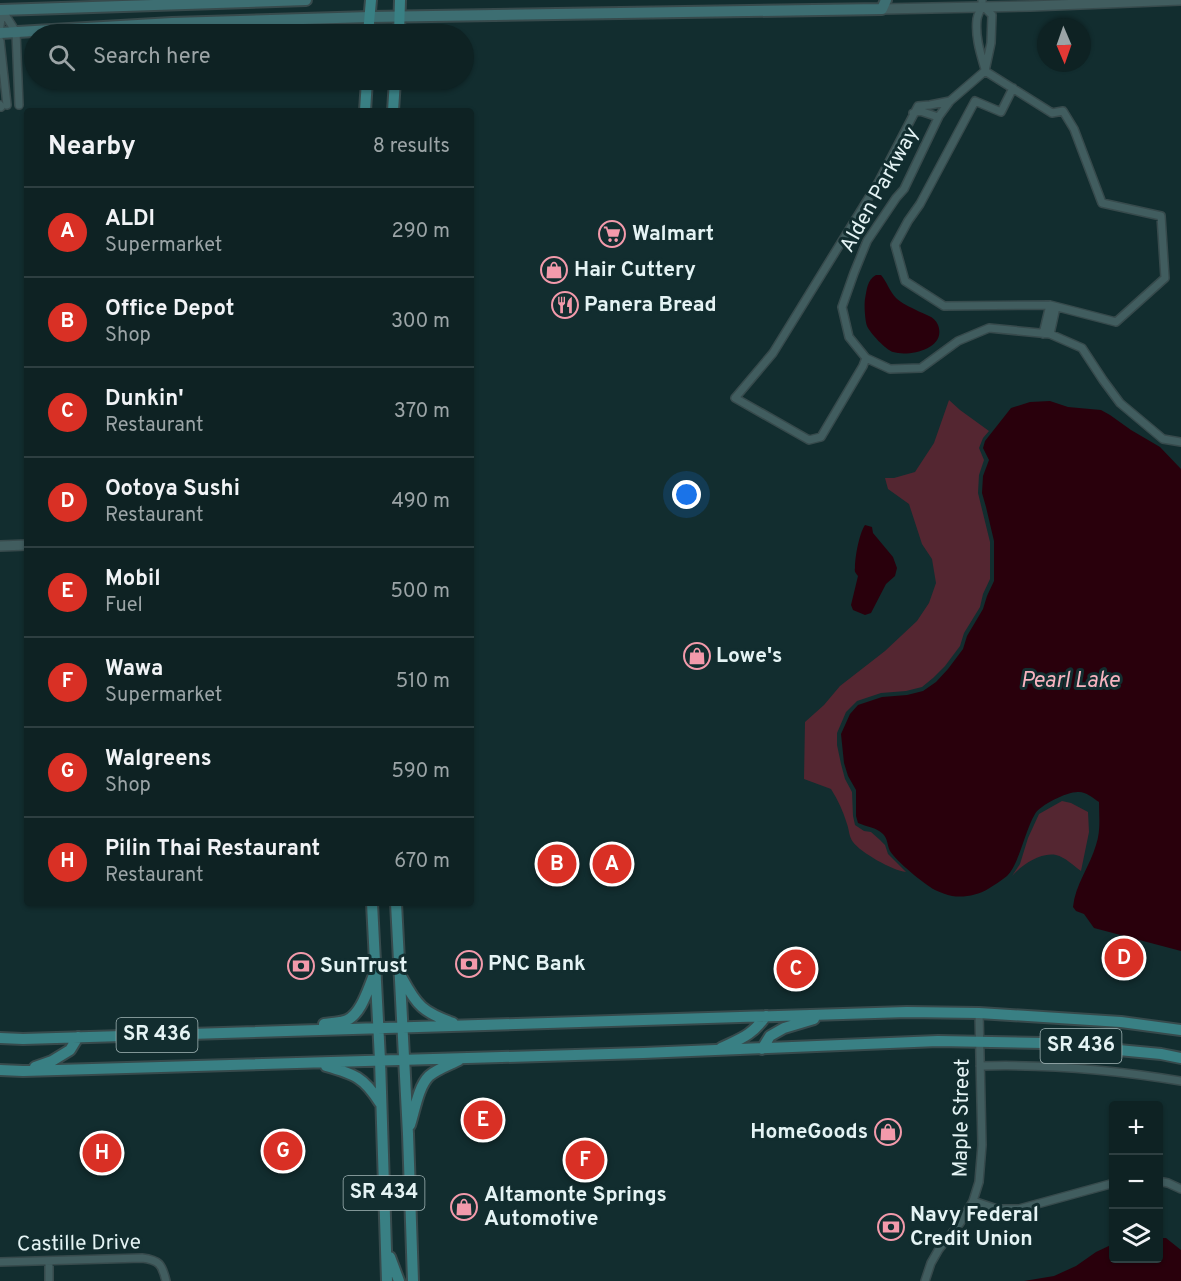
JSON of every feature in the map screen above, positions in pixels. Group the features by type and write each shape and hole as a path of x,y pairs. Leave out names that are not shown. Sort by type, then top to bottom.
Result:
{"main road":[{"path":"1,10 306,0"},
{"path":"369,24 371,0"},
{"path":"400,0 400,24"},
{"path":"155,24 884,4"},
{"path":"0,33 24,32"},
{"path":"365,108 366,90"},
{"path":"393,108 394,90"},
{"name":"SR 434","path":"372,906 387,1281"},
{"name":"SR 434","path":"396,906 413,1281"},
{"path":"291,1030 345,1021 354,1016 375,973"},
{"path":"400,974 412,998 423,1010 459,1026"},
{"name":"SR 436","path":"0,1038 907,1012 1122,1022 1181,1030"},
{"path":"762,1049 770,1036 784,1028 828,1015"},
{"path":"715,1051 746,1036 756,1029 766,1016"},
{"path":"23,1071 70,1050 78,1037"},
{"name":"SR 436","path":"0,1070 314,1063 980,1041 1044,1042 1181,1058"},
{"path":"408,1134 418,1095 428,1078 464,1058"},
{"path":"314,1063 356,1076 373,1091 381,1105"},
{"path":"386,1245 399,1281"}],"street":[{"path":"884,4 983,3 1031,6 1181,0"},
{"path":"983,3 992,15 991,43 986,71"},
{"path":"983,3 977,16 977,45 986,71 1052,113 1063,111 1074,129 1102,203 1161,216 1165,278 1116,322 1053,306 944,306 905,281 895,245 908,221 920,204 975,101 1001,112 1012,88"},
{"path":"0,26 1,10"},
{"path":"1,10 16,32 19,105"},
{"path":"0,41 3,106"},
{"name":"Alden Parkway","path":"864,362 849,337 842,307 867,241 904,189 938,117 950,101 986,71"},
{"path":"950,101 918,106 879,181 773,353 735,398 808,440 817,439 821,437 864,362 890,369 921,368 958,341 989,328 1047,334 1082,348 1120,403 1163,439 1181,442"},
{"path":"913,113 920,111 938,117"},
{"path":"1047,334 1053,306"},
{"path":"0,546 24,545"},
{"name":"Maple Street","path":"925,1281 939,1249 960,1223 973,1201 979,1182 982,1161 979,1014"},
{"path":"980,1066 1053,1067 1181,1081"},
{"path":"1163,1182 1181,1188"},
{"path":"973,1201 997,1209 1019,1209 1109,1184"},
{"name":"Castille Drive","path":"0,1262 151,1259 158,1262 166,1281"},
{"path":"48,1261 49,1281"}],"shaded area":[{"path":"949,400 989,431 979,448 984,460 979,475 978,493 990,542 990,579 980,607 964,633 960,646 945,666 922,687 881,693 857,701 846,712 837,733 841,764 852,792 855,825 864,831 871,832 880,840 885,845 888,854 906,872 885,865 857,846 851,838 842,810 831,789 804,779 805,722 840,686 885,651 917,621 929,603 936,583 932,559 922,544 909,504 888,489 885,478 915,472 934,443"},
{"path":"1062,801 1088,812 1089,832 1081,871 1063,858 1056,855 1044,855 1032,860 1012,876 1020,864 1039,814"}],"water":[{"path":"876,275 881,275 898,300 932,317 936,322 939,333 932,345 917,352 893,352 882,345 871,333 866,324 865,302 869,282"},
{"name":"Pearl Lake","path":"1050,401 1068,407 1101,410 1160,447 1181,469 1181,951 1094,928 1084,914 1073,907 1074,899 1098,840 1099,802 1089,795 1074,792 1038,810 1031,821 1015,864 1007,876 984,891 957,897 935,890 924,883 893,855 883,834 874,828 858,823 856,816 856,790 844,763 841,734 850,714 858,705 882,697 923,691 936,682 963,649 994,581 994,541 982,493 983,476 989,460 983,448 985,441 1011,408 1030,402"},
{"path":"865,525 872,527 873,533 893,557 897,568 895,576 886,584 871,613 865,615 853,610 851,605 858,576 855,571 857,552"},
{"path":"1163,1238 1166,1238 1181,1250 1181,1281 1024,1281 1054,1276 1076,1266 1109,1246 1109,1263 1163,1263"}],"place":[{"name":"Walmart","path":"612,234"},
{"name":"Hair Cuttery","path":"554,270"},
{"name":"Panera Bread","path":"565,305"},
{"name":"Lowe's","path":"697,656"},
{"name":"Office Depot","path":"557,864"},
{"name":"ALDI","path":"612,864"},
{"name":"Ootoya Sushi","path":"1124,958"},
{"name":"PNC Bank","path":"469,964"},
{"name":"SunTrust","path":"301,966"},
{"name":"Dunkin'","path":"796,969"},
{"name":"Mobil","path":"483,1120"},
{"name":"HomeGoods","path":"888,1132"},
{"name":"Walgreens","path":"283,1151"},
{"name":"Pilin Thai Restaurant","path":"102,1153"},
{"name":"Wawa","path":"585,1160"},
{"name":"Altamonte Springs Automotive","path":"464,1207"},
{"name":"Navy Federal Credit Union","path":"891,1227"}]}
